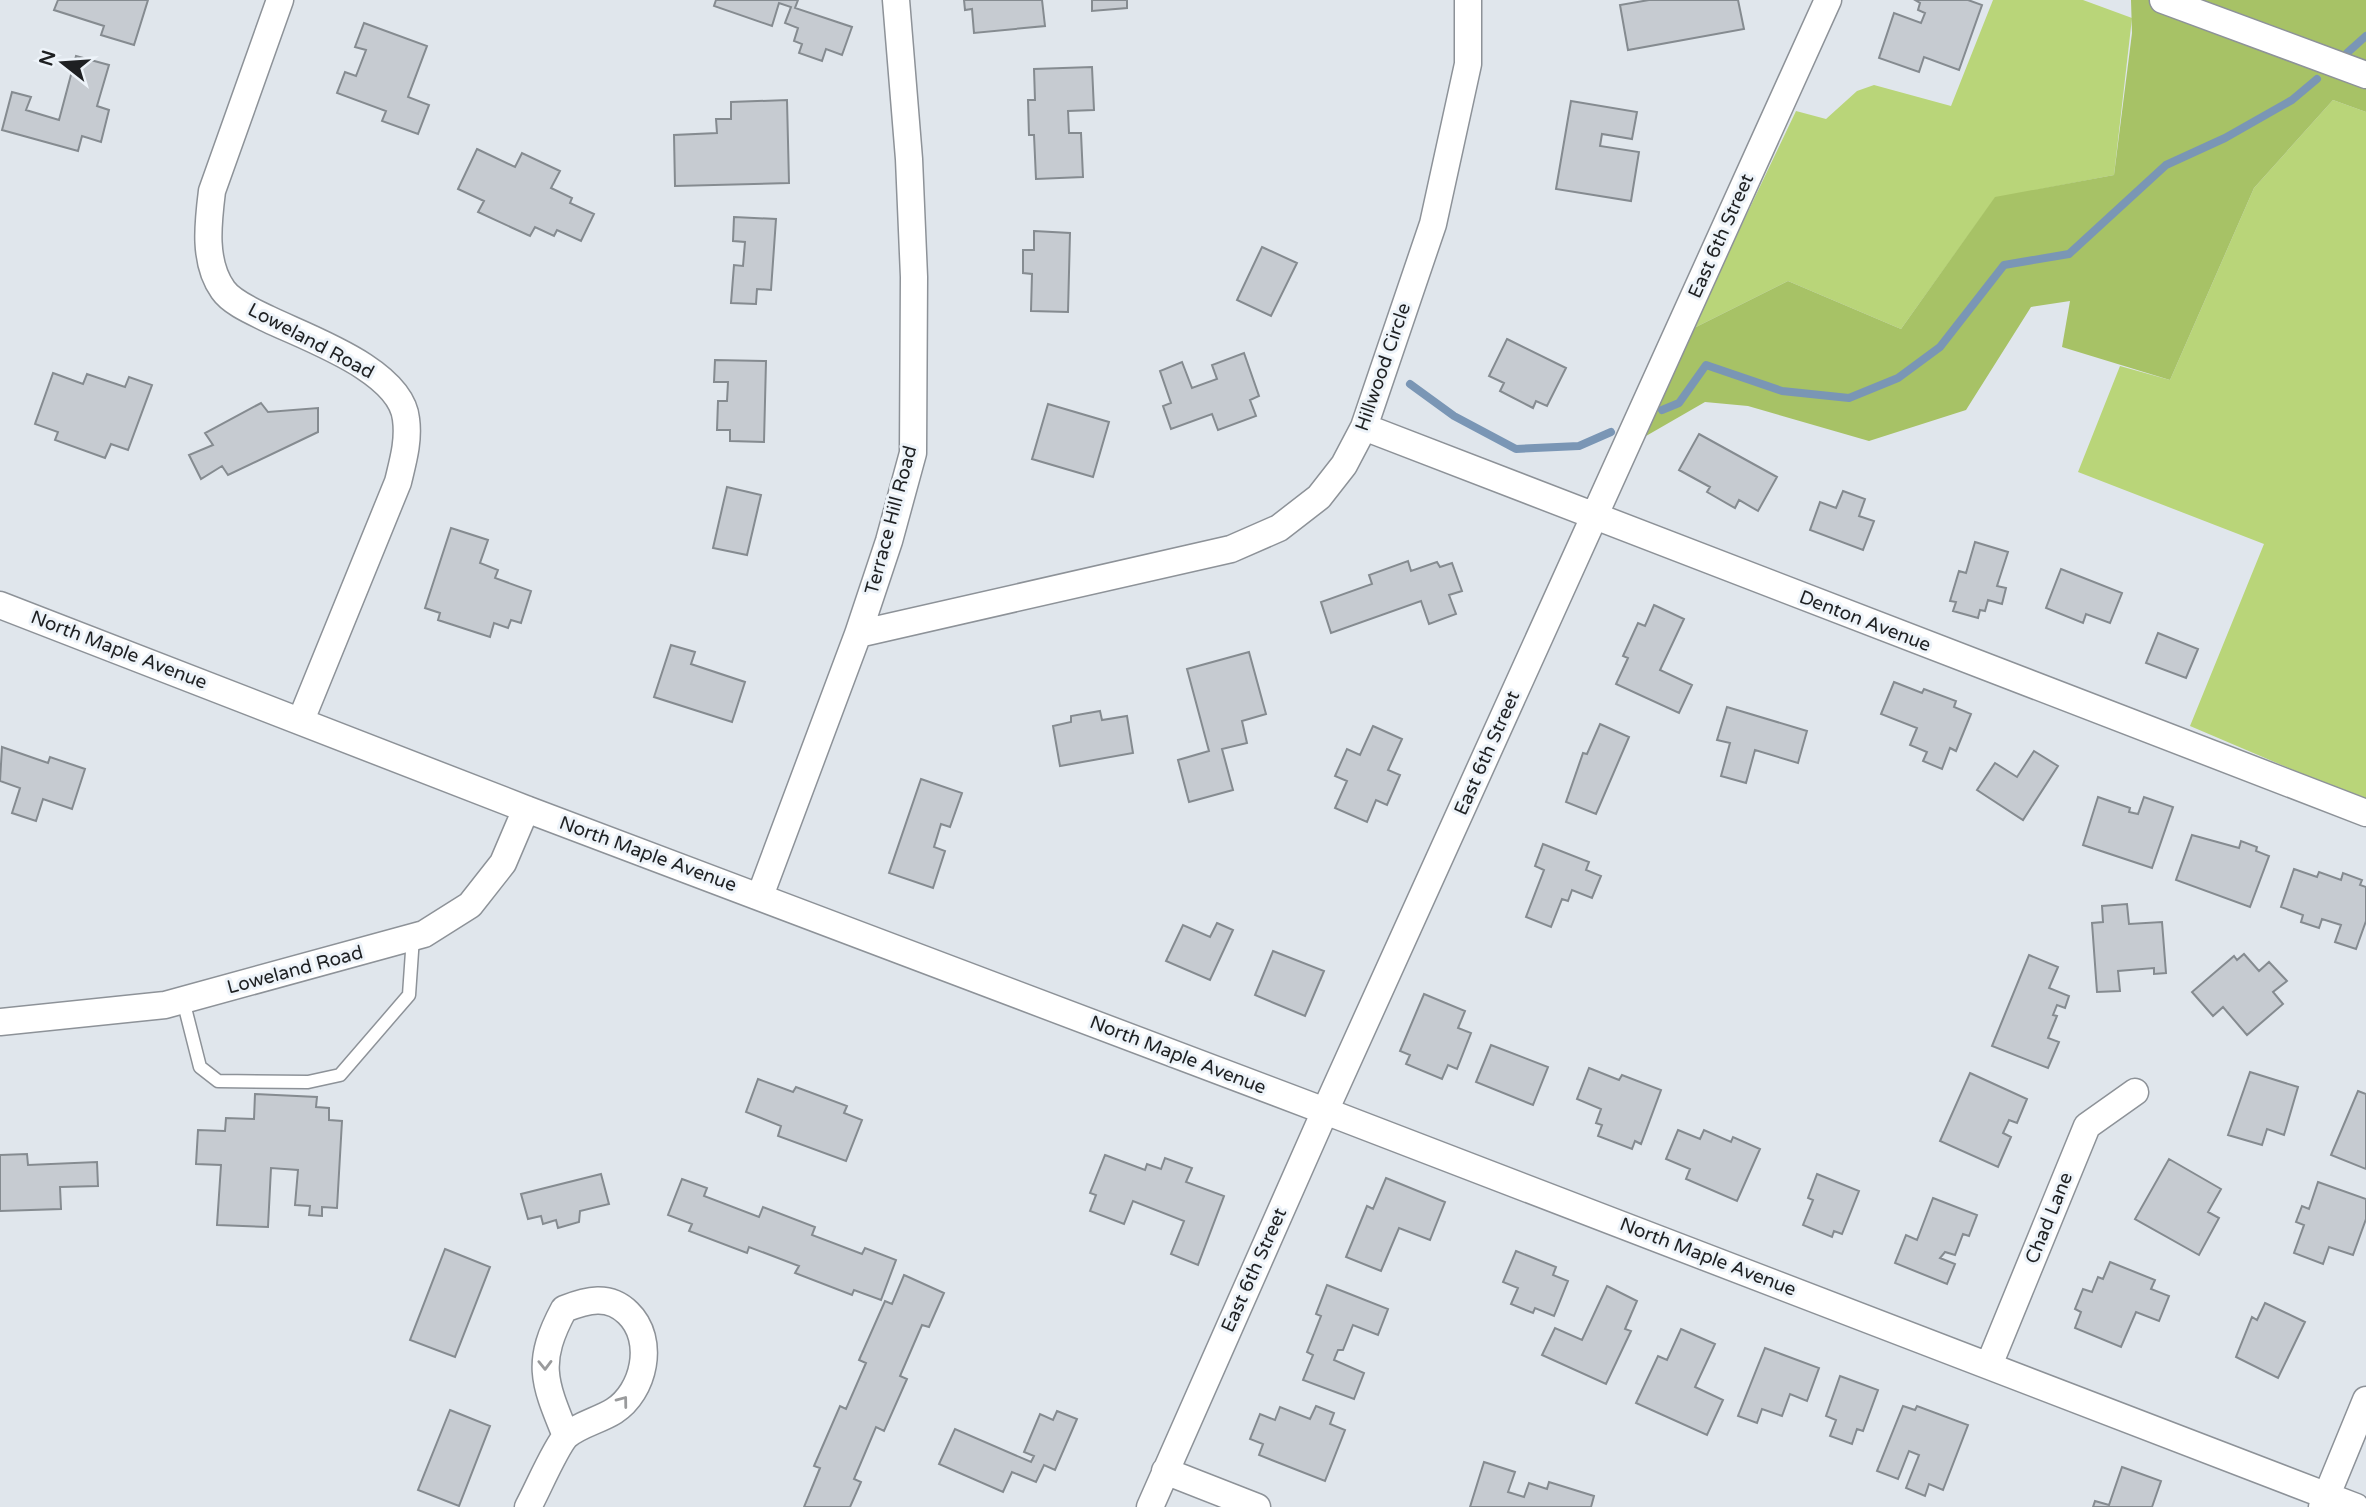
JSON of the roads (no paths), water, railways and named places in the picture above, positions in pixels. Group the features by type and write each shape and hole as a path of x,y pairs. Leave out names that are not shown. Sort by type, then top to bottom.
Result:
{"street":[{"name":"Loweland Road","path":"280,0 212,191 208,222 210,259 223,291 245,307 374,372 395,391 406,416 407,446 398,482 301,720"},
{"name":"Terrace Hill Road","path":"760,896 858,634 889,541 913,453 914,277 909,159 896,0"},
{"name":"Hillwood Circle","path":"858,634 1231,549 1279,528 1320,497 1344,465 1364,427 1433,224 1468,64 1468,0"},
{"name":"East 6th Street","path":"1150,1507 1325,1111 1828,0"},
{"path":"2163,0 2366,75"},
{"name":"Denton Avenue","path":"1364,427 2366,813"},
{"name":"North Maple Avenue","path":"0,605 526,809 1989,1365 2325,1501 2356,1507"},
{"name":"Loweland Road","path":"0,1022 165,1005 424,934 470,905 503,863 526,809"},
{"name":"Chad Lane","path":"1989,1365 2087,1126 2135,1092"},
{"path":"528,1507 566,1436 616,1410 638,1381 645,1353 641,1335 629,1314 609,1301 588,1300 564,1309 552,1331 544,1356 549,1394 566,1436"},
{"path":"2325,1501 2366,1400"},
{"path":"1165,1471 1257,1507"}],"lane":[{"path":"183,1000 200,1067 218,1081 309,1082 340,1075 409,995 413,937"}],"waterway":[{"path":"2347,53 2366,36"},
{"path":"1662,410 1679,403 1706,365 1782,391 1849,398 1898,378 1940,347 2004,265 2069,254 2166,165 2225,138 2292,100 2317,79"},
{"path":"1410,384 1454,416 1516,449 1579,446 1611,432"}]}
